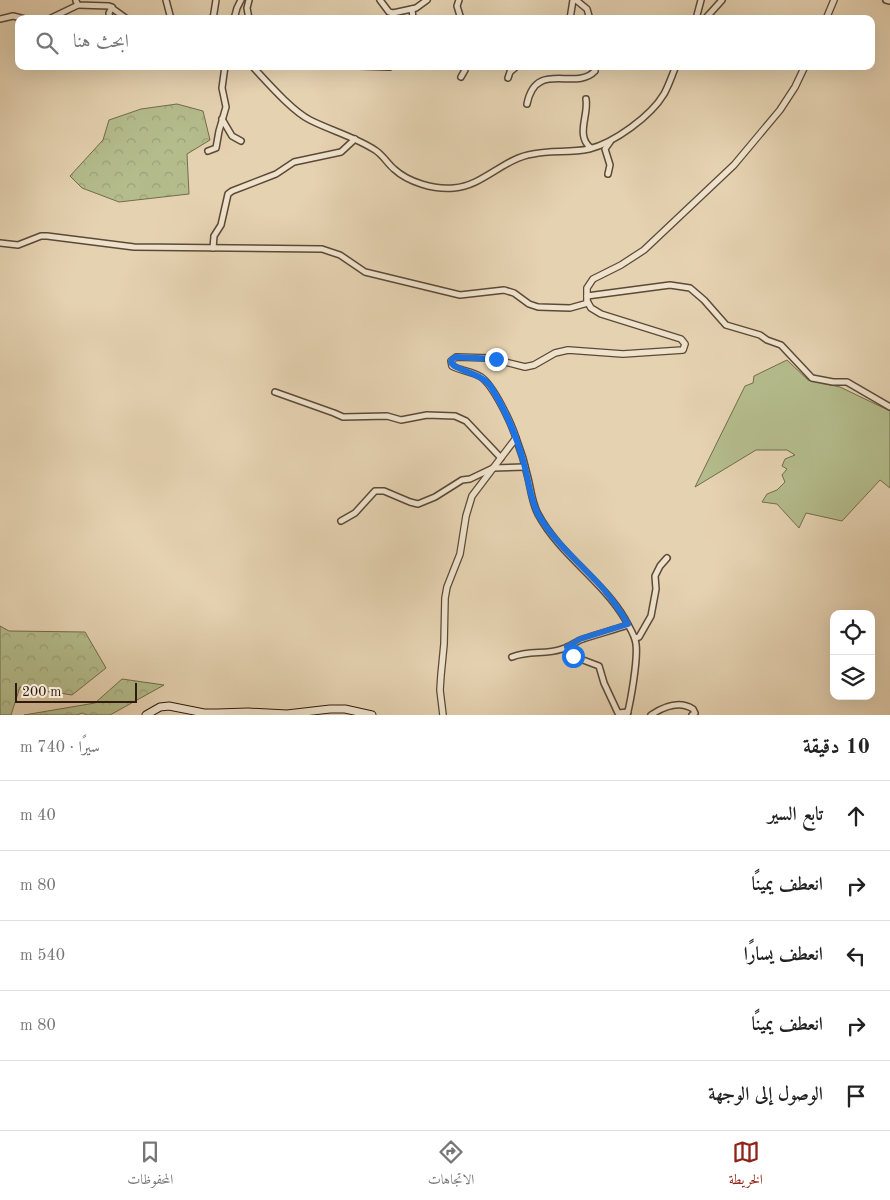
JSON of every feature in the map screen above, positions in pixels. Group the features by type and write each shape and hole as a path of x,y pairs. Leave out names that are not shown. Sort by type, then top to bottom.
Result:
{"main road":[{"path":"146,715 164,706 217,713 287,714 345,709 372,715"}],"street":[{"path":"166,0 170,15"},
{"path":"214,15 216,0"},
{"path":"235,15 241,0"},
{"path":"249,0 249,15"},
{"path":"380,0 391,13 412,9 426,0"},
{"path":"459,0 457,6 460,15"},
{"path":"571,15 575,0 587,9 589,15"},
{"path":"697,15 701,0"},
{"path":"709,15 722,0"},
{"path":"828,15 834,0"},
{"path":"886,0 890,1"},
{"path":"62,15 77,1 112,7 122,15"},
{"path":"109,15 112,7"},
{"path":"412,9 413,15"},
{"path":"0,18 15,16"},
{"path":"208,151 216,148 226,105 222,88 224,70"},
{"path":"256,70 309,120 355,139 381,154 402,175 422,184 452,189 474,182 528,154 591,148 610,141 628,129 656,103 664,94 674,70"},
{"path":"461,77 464,70"},
{"path":"508,78 512,70"},
{"path":"527,104 531,93 538,83 550,79 583,79 594,70"},
{"path":"567,647 575,658 599,666 614,709 618,713 627,713 632,689 636,650 634,638 628,624 608,595 558,542 538,515 533,503 516,438 507,417 487,382 477,374 452,366 452,359 489,358 525,367 534,365 555,352 568,350 634,354 680,351 685,347 681,339 601,314 591,308 588,303 588,288 593,279 621,265 644,250 734,165 780,110 796,86 803,70"},
{"path":"586,99 584,139 586,145 591,148"},
{"path":"222,119 232,136 241,141"},
{"path":"213,248 214,236 221,225 228,194 276,174 294,162 341,152 355,139"},
{"path":"608,174 610,165 605,149 610,141"},
{"path":"0,243 18,245 41,236 47,236 121,246 322,249 340,255 365,272 460,295 504,290 514,293 529,304 538,307 570,308 588,303"},
{"path":"587,296 670,285 690,288 704,300 726,325 760,335 767,340 781,345 812,378 833,382 847,382 890,407"},
{"path":"274,392 343,417 386,416 401,420 427,415 455,416 466,421 501,458"},
{"path":"443,715 440,690 445,598 450,576 460,554 468,506 472,496 516,438"},
{"path":"341,521 355,513 375,492 384,491 418,504 435,497 462,480 470,479 493,468 525,467"},
{"path":"634,638 639,637 651,616 656,576 660,566 667,558"},
{"path":"512,656 531,652 545,653 567,647 580,639 628,624"},
{"path":"650,715 667,706 681,705 693,709 695,713 692,715"}],"green space":[{"path":"177,104 203,111 210,140 187,154 189,194 119,202 82,188 70,176 103,140 109,120 141,109"},
{"path":"787,360 808,380 840,387 890,411 890,488 880,480 842,521 806,513 799,528 777,504 762,502 767,494 777,490 785,482 782,475 787,469 782,466 785,459 795,455 787,450 756,450 695,487 745,386 753,383 754,376"},
{"path":"0,626 9,631 85,632 106,668 72,695 20,687 11,715 0,715"},
{"path":"122,679 164,685 110,715 87,715 82,713 77,715 24,715 95,703"}],"route":[{"path":"496,359 456,357 451,362 452,366 477,374 487,382 513,428 538,515 558,542 613,601 628,624 580,639 567,647 573,656"}]}
